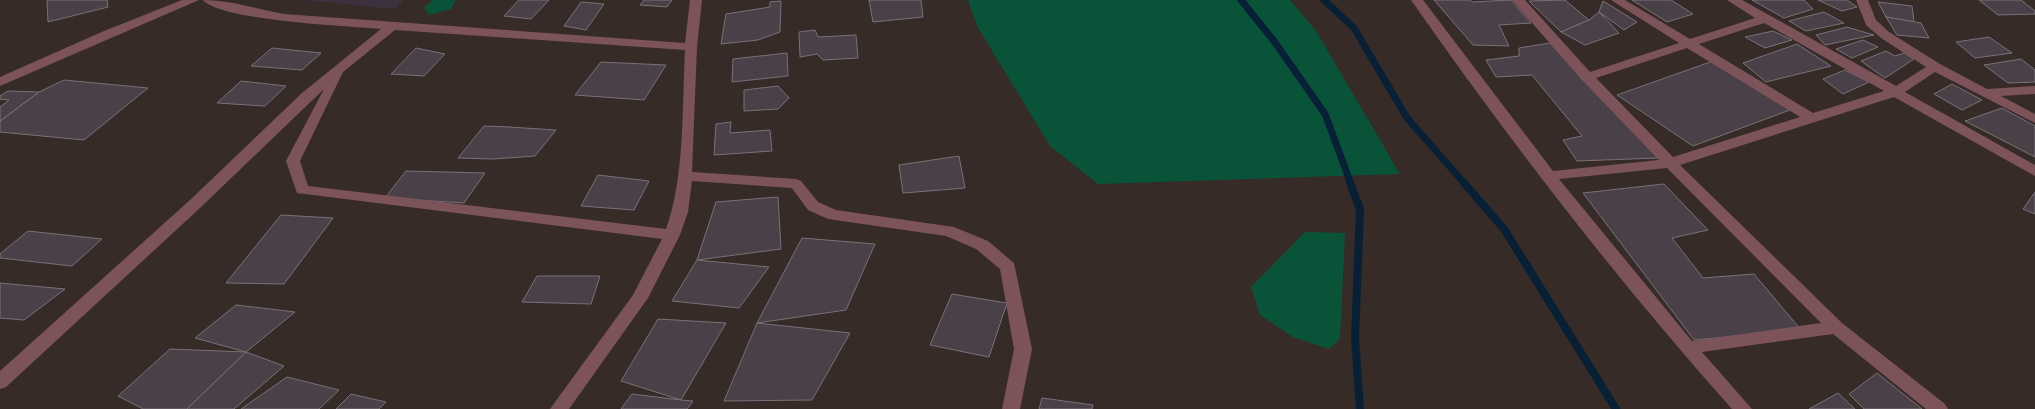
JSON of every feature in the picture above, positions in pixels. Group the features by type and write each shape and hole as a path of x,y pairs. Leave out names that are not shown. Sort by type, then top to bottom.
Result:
{"street":[{"path":"0,82 108,34 193,0"},
{"path":"209,0 236,9 284,18 691,47"},
{"path":"559,409 640,298 672,234 680,212 685,176 691,47 696,0"},
{"path":"1418,0 1547,176 1686,348 1743,409"},
{"path":"1518,0 1587,77 1670,163 1836,326 1938,409"},
{"path":"1617,0 1811,118"},
{"path":"1733,0 2035,171"},
{"path":"1862,0 1870,22 1885,35 1935,67 2035,119"},
{"path":"1587,77 1766,18"},
{"path":"0,382 195,204 307,96 392,26"},
{"path":"1547,176 1670,163 1896,92 1935,67"},
{"path":"341,68 293,161 302,190 672,234"},
{"path":"1984,93 2035,90"},
{"path":"685,176 796,184 813,206 833,215 949,231 982,245 1008,267 1023,349 1011,409"},
{"path":"1686,348 1836,326"}],"shaded area":[{"path":"302,0 404,0 395,9"}],"green space":[{"path":"433,0 456,0 451,9 429,15 424,8"},
{"path":"968,0 1290,0 1316,31 1400,174 1098,184 1050,146 977,26"},
{"path":"1305,232 1345,233 1340,339 1329,349 1293,337 1260,315 1251,287"}],"building":[{"path":"47,0 107,0 108,7 48,22"},
{"path":"519,0 549,0 531,19 504,16"},
{"path":"644,0 672,0 667,7 640,5"},
{"path":"869,0 921,0 923,17 873,22"},
{"path":"1434,0 1470,0 1472,2 1511,0 1531,23 1499,25 1509,46 1473,45"},
{"path":"1565,0 1589,20 1561,32 1529,1"},
{"path":"1632,0 1671,0 1693,14 1667,22"},
{"path":"1752,0 1804,0 1813,9 1784,18"},
{"path":"1818,0 1847,0 1857,7 1842,11"},
{"path":"1979,0 2021,0 2035,11 2035,14 1998,15"},
{"path":"781,1 780,32 758,40 721,44 726,14 770,7 770,2"},
{"path":"1603,1 1637,22 1624,30 1599,12"},
{"path":"581,2 604,4 586,30 564,26"},
{"path":"1878,2 1912,6 1914,22 1886,17"},
{"path":"1599,12 1619,33 1585,45 1561,32 1589,20"},
{"path":"1824,12 1844,23 1806,31 1789,21"},
{"path":"1886,17 1921,23 1929,38 1897,35"},
{"path":"1847,27 1874,35 1825,45 1816,35"},
{"path":"815,30 818,37 856,35 858,58 823,60 817,54 800,57 799,32"},
{"path":"1773,31 1792,40 1765,48 1745,37"},
{"path":"1989,37 2012,53 1975,58 1956,42"},
{"path":"1863,40 1878,47 1852,58 1836,49"},
{"path":"1550,43 1658,158 1577,161 1563,140 1582,136 1532,75 1496,77 1486,60 1519,56 1519,48"},
{"path":"1797,44 1831,66 1766,82 1743,63"},
{"path":"272,48 321,53 302,70 251,66"},
{"path":"416,48 445,54 424,76 391,74"},
{"path":"1886,51 1895,56 1904,53 1914,59 1885,78 1861,61"},
{"path":"787,53 788,76 732,82 733,59"},
{"path":"2021,59 2035,70 2035,82 2008,83 1984,65"},
{"path":"1713,61 1790,110 1693,146 1617,95"},
{"path":"601,62 666,65 644,100 575,95"},
{"path":"1845,70 1869,82 1843,94 1823,79"},
{"path":"64,80 148,88 84,140 0,132 0,121 39,92"},
{"path":"241,81 286,86 265,106 217,103"},
{"path":"1952,84 1982,100 1962,110 1934,94"},
{"path":"778,86 789,98 778,109 744,111 744,90"},
{"path":"8,91 39,92 0,121 0,107 9,100 0,99 0,96"},
{"path":"2002,108 2035,126 2035,157 1965,121"},
{"path":"731,122 730,133 770,130 772,151 714,155 716,124"},
{"path":"484,126 556,130 535,156 493,159 458,158"},
{"path":"959,156 965,188 903,193 899,165"},
{"path":"406,171 485,173 464,203 385,198"},
{"path":"598,175 649,181 634,210 581,206"},
{"path":"1664,184 1708,230 1672,238 1703,278 1754,274 1801,330 1694,340 1583,193"},
{"path":"2035,192 2035,214 2023,209"},
{"path":"778,197 781,249 697,260 716,202"},
{"path":"281,215 333,218 284,284 226,283"},
{"path":"28,231 102,239 72,266 0,258 0,254"},
{"path":"802,238 875,244 846,310 757,323"},
{"path":"697,260 769,267 739,308 672,301"},
{"path":"537,276 600,276 591,304 522,302"},
{"path":"0,283 65,289 24,320 0,318"},
{"path":"952,294 1007,303 989,357 930,345"},
{"path":"236,305 295,312 246,352 195,338"},
{"path":"658,319 726,323 681,400 621,381"},
{"path":"757,323 850,333 812,400 724,401"},
{"path":"170,349 246,352 187,409 143,409 118,396"},
{"path":"246,352 284,366 234,409 187,409"},
{"path":"1877,373 1922,409 1864,409 1849,394"},
{"path":"287,377 339,390 319,409 241,409"},
{"path":"1838,393 1855,409 1809,409"},
{"path":"351,394 386,402 379,409 336,409"},
{"path":"632,394 693,401 687,409 621,409"},
{"path":"1042,398 1093,405 1092,409 1039,409"}],"waterway":[{"path":"1241,0 1274,41 1325,114 1351,184"},
{"path":"1324,0 1354,28 1407,118 1465,184"},
{"path":"1350,183 1360,209 1355,338 1360,409"},
{"path":"1464,183 1504,229 1616,409"}]}
